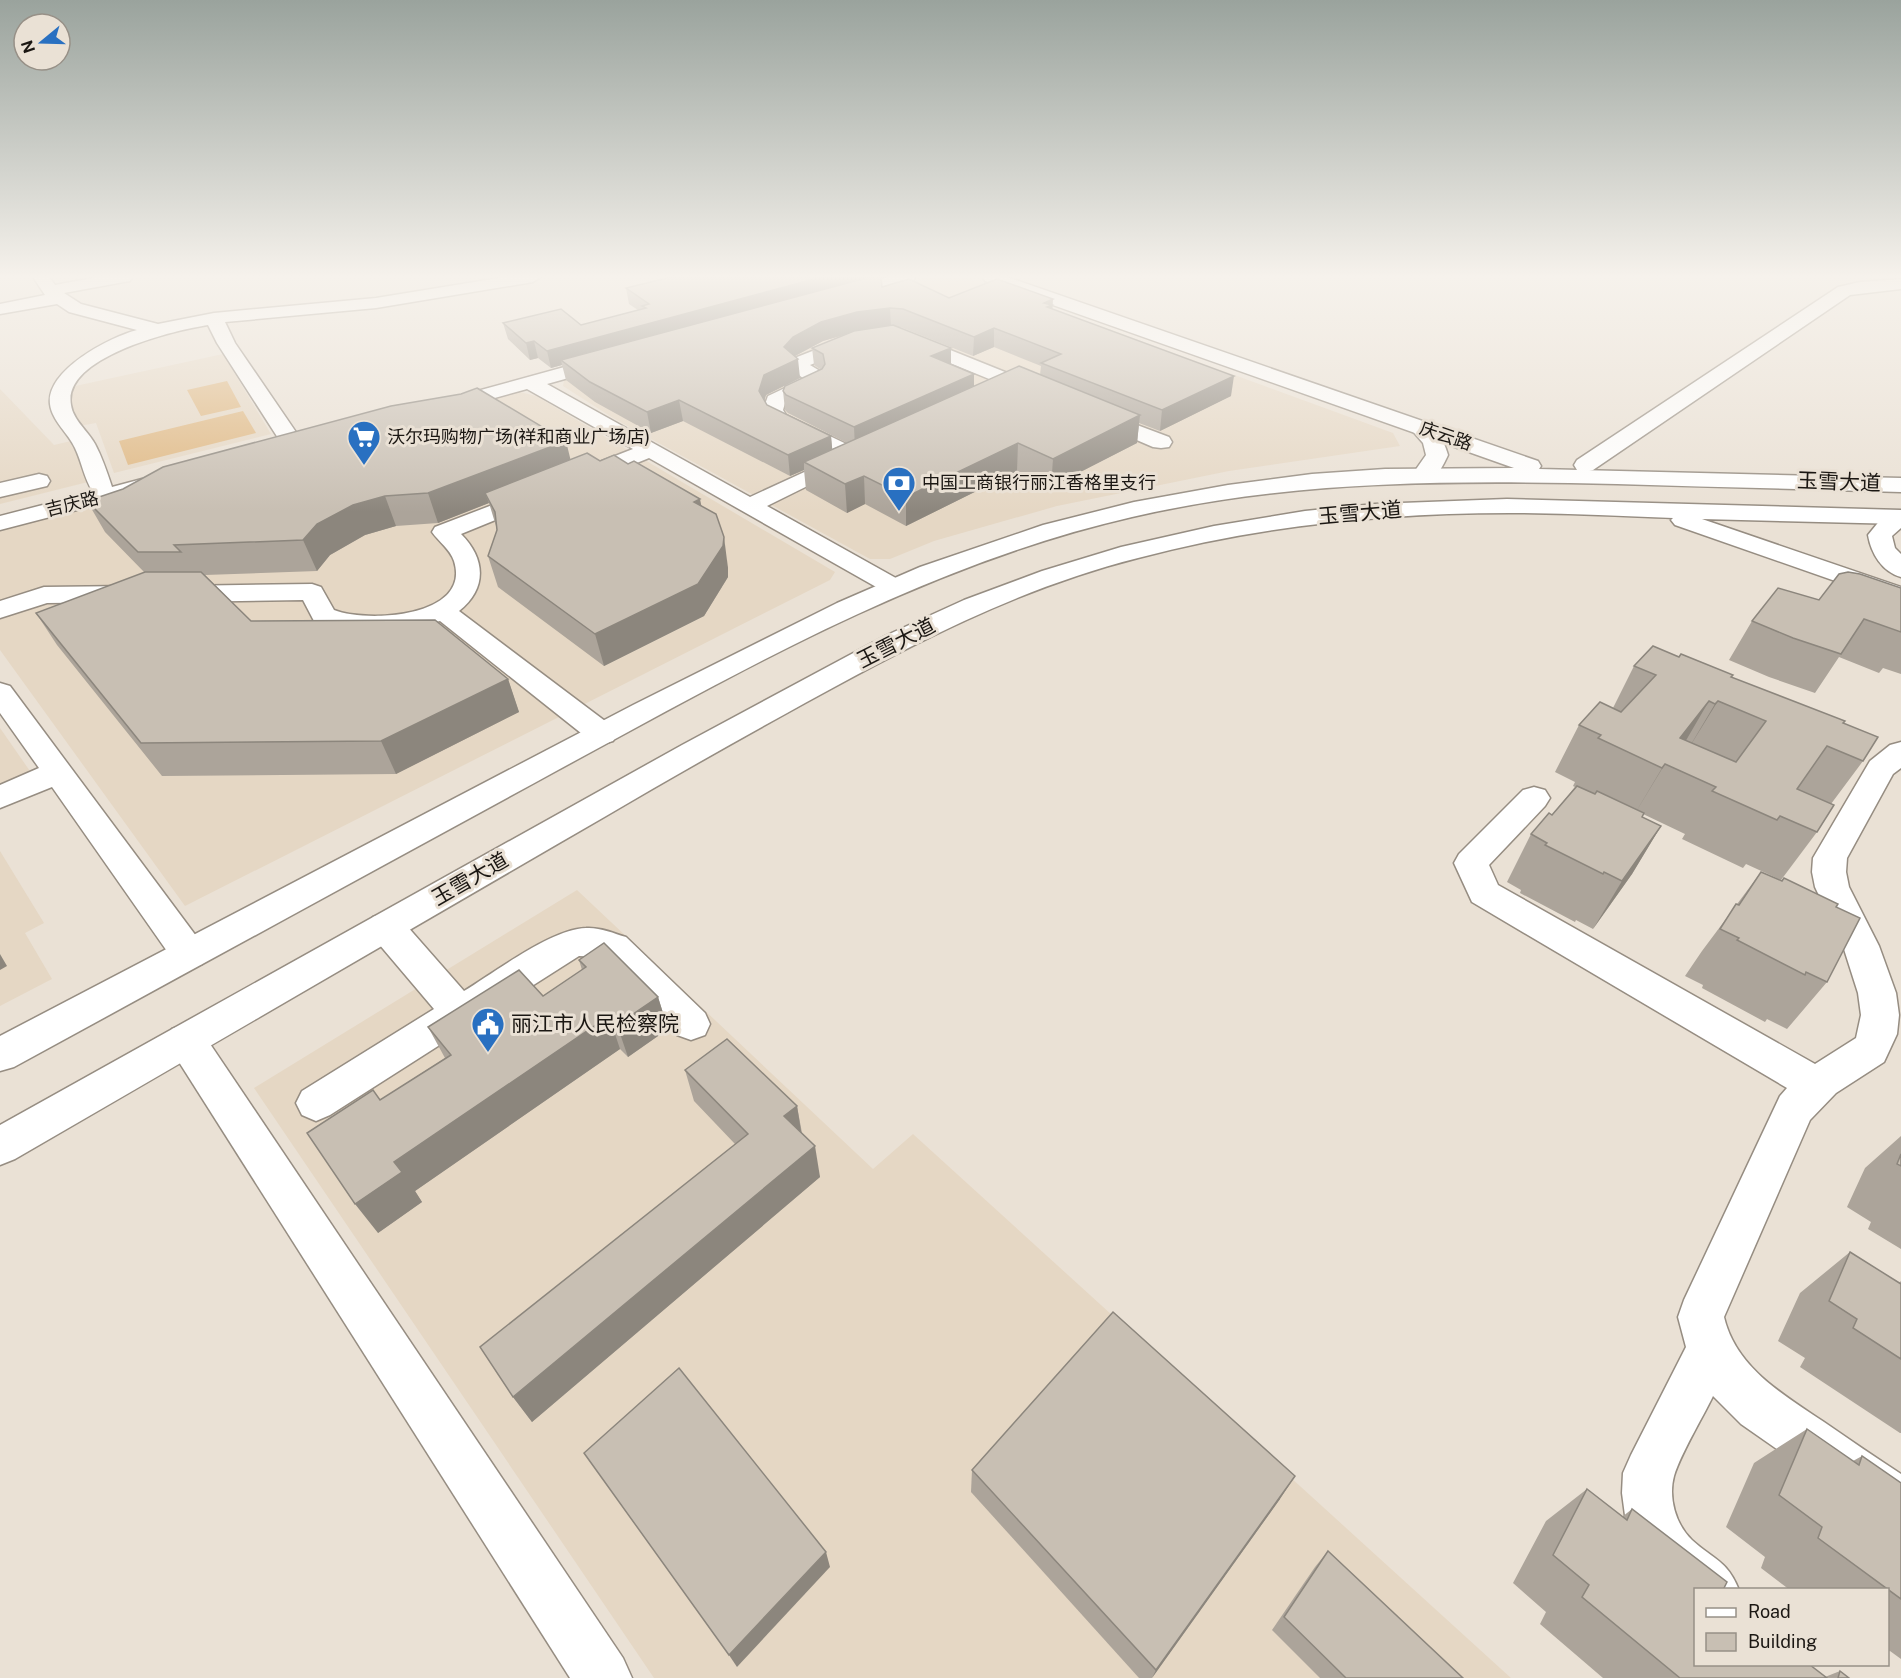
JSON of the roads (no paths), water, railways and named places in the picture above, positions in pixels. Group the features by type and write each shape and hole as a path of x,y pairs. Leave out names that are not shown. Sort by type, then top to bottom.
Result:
{"main road":[{"path":"95,355 72,374 61,391 60,406 80,437 102,487"},
{"path":"232,355 279,444 311,437"},
{"path":"615,355 428,405 529,382 616,355"},
{"path":"818,355 801,361 798,366 815,377 815,381 775,400 773,405 777,418 855,457"},
{"path":"948,355 1058,400"},
{"name":"庆云路","path":"1214,355 1421,428 1559,466 1654,509 1901,596"},
{"name":"庆云路","path":"1264,355 1540,449"},
{"path":"1585,465 1748,355"},
{"path":"529,382 894,587"},
{"path":"994,393 1016,383"},
{"path":"1078,408 1161,442"},
{"path":"1421,428 1433,441 1437,455 1431,469 1423,475"},
{"path":"749,506 877,447"},
{"path":"0,610 44,595 312,592 323,615 340,622 354,624 404,621 443,611 462,590 469,570 465,552 444,532 650,450"},
{"name":"庆云路","path":"1559,466 1585,465 1788,534"},
{"name":"玉雪大道","path":"0,1055 602,734 836,614 894,587 1011,543 1134,509 1276,485 1559,466 1619,476 1901,485"},
{"name":"吉庆路","path":"0,513 102,487 153,478 0,523"},
{"path":"0,490 39,481"},
{"name":"玉雪大道","path":"0,1146 693,752 895,642 973,606 1051,576 1169,542 1328,515 1458,507 1654,509 1901,518"},
{"path":"1901,518 1889,524 1881,535 1883,550 1901,571"},
{"path":"1867,561 1901,571"},
{"path":"443,611 602,734"},
{"path":"0,692 189,954"},
{"path":"1901,752 1881,768 1830,858 1829,872 1832,887 1884,990 1887,1009 1894,1024 1886,1027 1872,1048 1816,1085 1794,1109 1701,1317 1710,1350 1737,1388 1758,1407 1901,1505"},
{"path":"0,797 57,772"},
{"path":"1534,798 1471,863 1484,893 1816,1085"},
{"path":"386,927 460,1013"},
{"path":"316,1103 570,944 596,941 613,947 690,1024"},
{"path":"186,1040 603,1678"},
{"path":"1710,1350 1649,1473 1646,1489 1654,1529 1666,1551 1710,1588"}],"place":[{"name":"沃尔玛购物广场(祥和商业广场店)","path":"364,466"},
{"name":"中国工商银行丽江香格里支行","path":"899,512"},
{"name":"丽江市人民检察院","path":"488,1053"}]}
